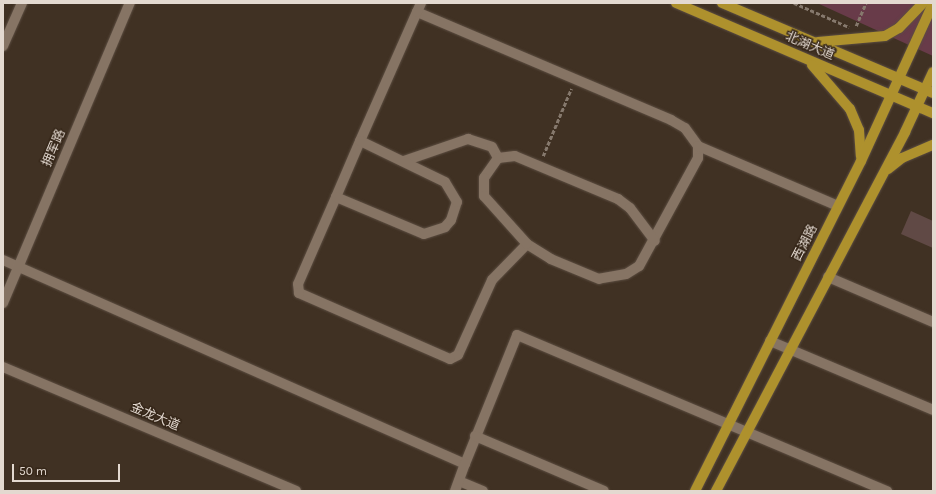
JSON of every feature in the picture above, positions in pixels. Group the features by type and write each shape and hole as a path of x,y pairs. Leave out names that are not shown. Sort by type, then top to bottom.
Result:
{"main road":[{"name":"北湖大道","path":"676,3 933,113"},
{"name":"北湖大道","path":"722,3 929,91"},
{"path":"812,41 850,42 889,34 923,3"},
{"name":"西湖路","path":"695,491 861,161 900,79 933,4"},
{"path":"805,58 823,74 850,109 859,130 861,161"},
{"path":"716,491 789,348 885,171 917,106 929,91 933,72"},
{"path":"885,171 902,158 933,145"}],"street":[{"path":"3,46 22,3"},
{"name":"拥军路","path":"3,304 130,3"},
{"path":"527,244 492,280 458,355 450,359 299,293 298,284 419,7 575,79 671,120 685,128 698,146 838,206"},
{"path":"404,161 468,139 486,143 498,158"},
{"path":"336,197 424,234 445,227 455,210 453,192 435,175 360,141"},
{"path":"655,241 630,208 618,199 515,156 498,158 487,168 482,187 484,196 527,244 551,260 599,279 609,279 639,266 655,241 698,158 698,146"},
{"path":"3,260 465,464"},
{"path":"828,277 933,322"},
{"path":"455,491 475,436 517,335 887,491"},
{"path":"770,340 933,410"},
{"name":"金龙大道","path":"3,367 296,491"},
{"path":"475,436 604,491"},
{"path":"459,481 483,491"}],"path":[{"path":"794,3 856,27 862,27"},
{"path":"850,42 866,3"},
{"path":"538,166 575,79"}],"shaded area":[{"path":"817,3 933,3 933,56"}],"building":[{"path":"911,211 933,221 933,248 901,234"}]}
